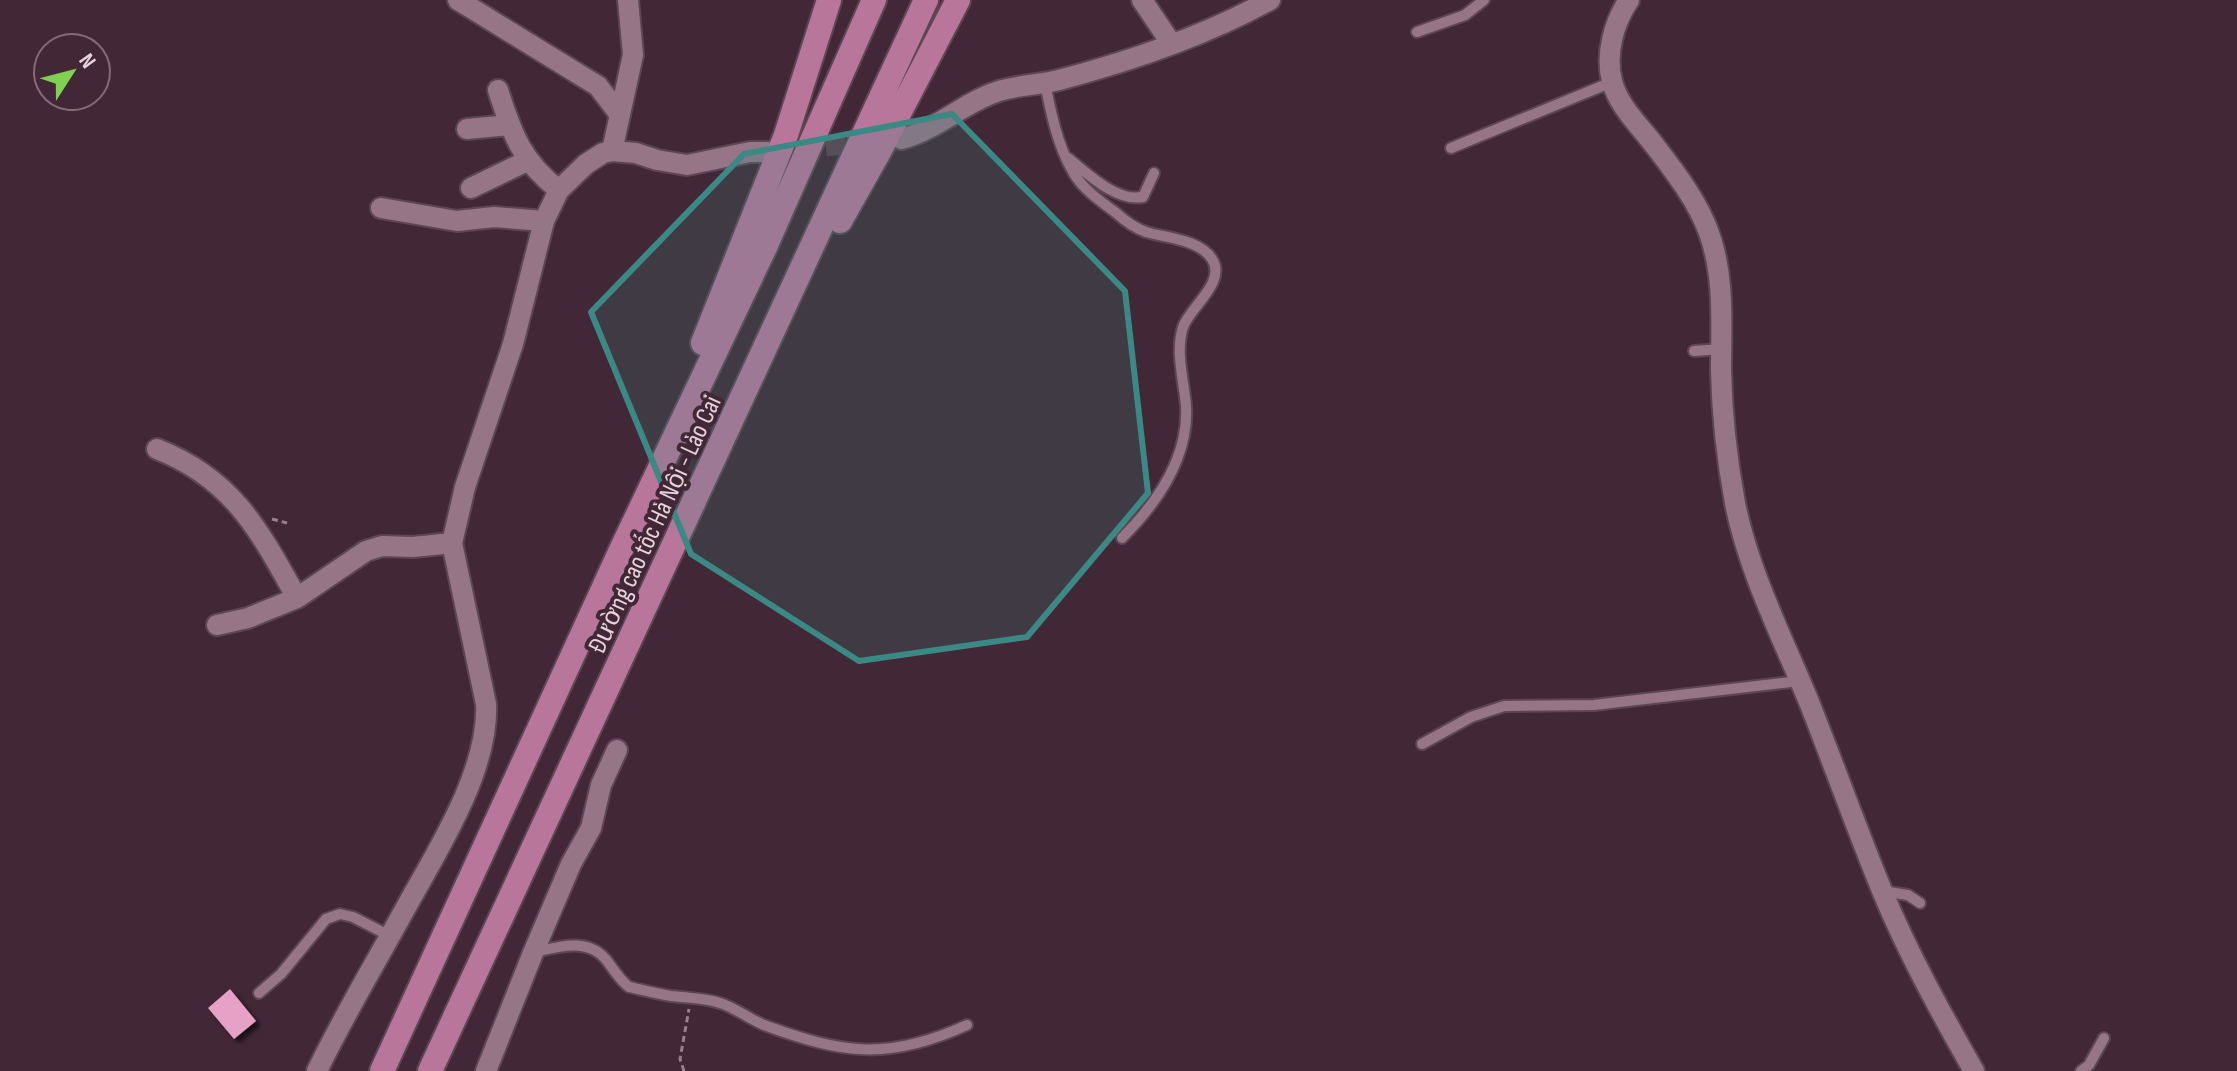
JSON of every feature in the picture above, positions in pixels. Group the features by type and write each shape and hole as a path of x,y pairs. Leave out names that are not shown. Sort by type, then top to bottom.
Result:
{"highway":[{"path":"621,550 786,135 829,0"},
{"name":"Đường cao tốc Hà Nội - Lào Cai","path":"382,1071 621,550 766,245 874,0"},
{"name":"Đường cao tốc Hà Nội - Lào Cai","path":"430,1071 926,0"},
{"path":"758,366 880,150 958,0"}],"street":[{"path":"458,0 598,86 620,115"},
{"path":"612,151 633,55 628,0"},
{"path":"1142,0 1171,43"},
{"path":"901,139 921,134 998,91 1045,84 1121,62 1240,17 1270,0"},
{"path":"1629,0 1614,35 1610,71 1612,82 1632,118 1687,191 1709,233 1719,277 1725,428 1736,505 1750,553 1882,891 1915,963 1974,1071"},
{"path":"498,90 517,144 527,161 559,190"},
{"path":"467,129 510,125"},
{"path":"317,1071 442,843 478,765 487,724 478,660 452,543 465,487 513,344 544,221 559,190 586,164 612,151 636,153 687,165 750,152 768,152"},
{"path":"471,188 527,161"},
{"path":"381,208 457,221 494,217 544,221"},
{"path":"157,449 186,461 226,493 257,529 297,598"},
{"path":"217,625 248,618 297,598 366,551 382,546 452,543"},
{"path":"486,1071 571,864 587,836 601,785 617,750"}],"lane":[{"path":"1417,32 1465,15 1484,0"},
{"path":"1451,148 1612,82"},
{"path":"1045,84 1053,123 1072,170 1096,198 1142,231 1191,244 1205,251 1215,265 1215,275 1209,289 1183,327 1180,351 1186,421 1176,459 1162,491 1122,538"},
{"path":"1067,157 1097,181 1133,199 1143,197 1154,173"},
{"path":"1694,351 1722,349"},
{"path":"1422,744 1471,717 1504,706 1594,705 1800,681"},
{"path":"1882,891 1908,895 1920,903"},
{"path":"259,993 281,974 326,919 340,914 353,917 390,936"},
{"path":"533,953 566,945 588,947 607,960 620,980 629,987 718,1002 768,1026 817,1044 839,1048 896,1048 934,1040 967,1025"},
{"path":"2081,1071 2089,1065 2104,1038"}],"path":[{"path":"684,1071 680,1059 687,1027 687,998"}],"highlighted area":[{"path":"952,114 1125,291 1148,493 1027,637 859,661 691,554 591,312 744,154"}],"building":[{"path":"230,989 256,1021 234,1039 208,1008"}],"tunnel":[{"path":"796,149 872,142"}]}
